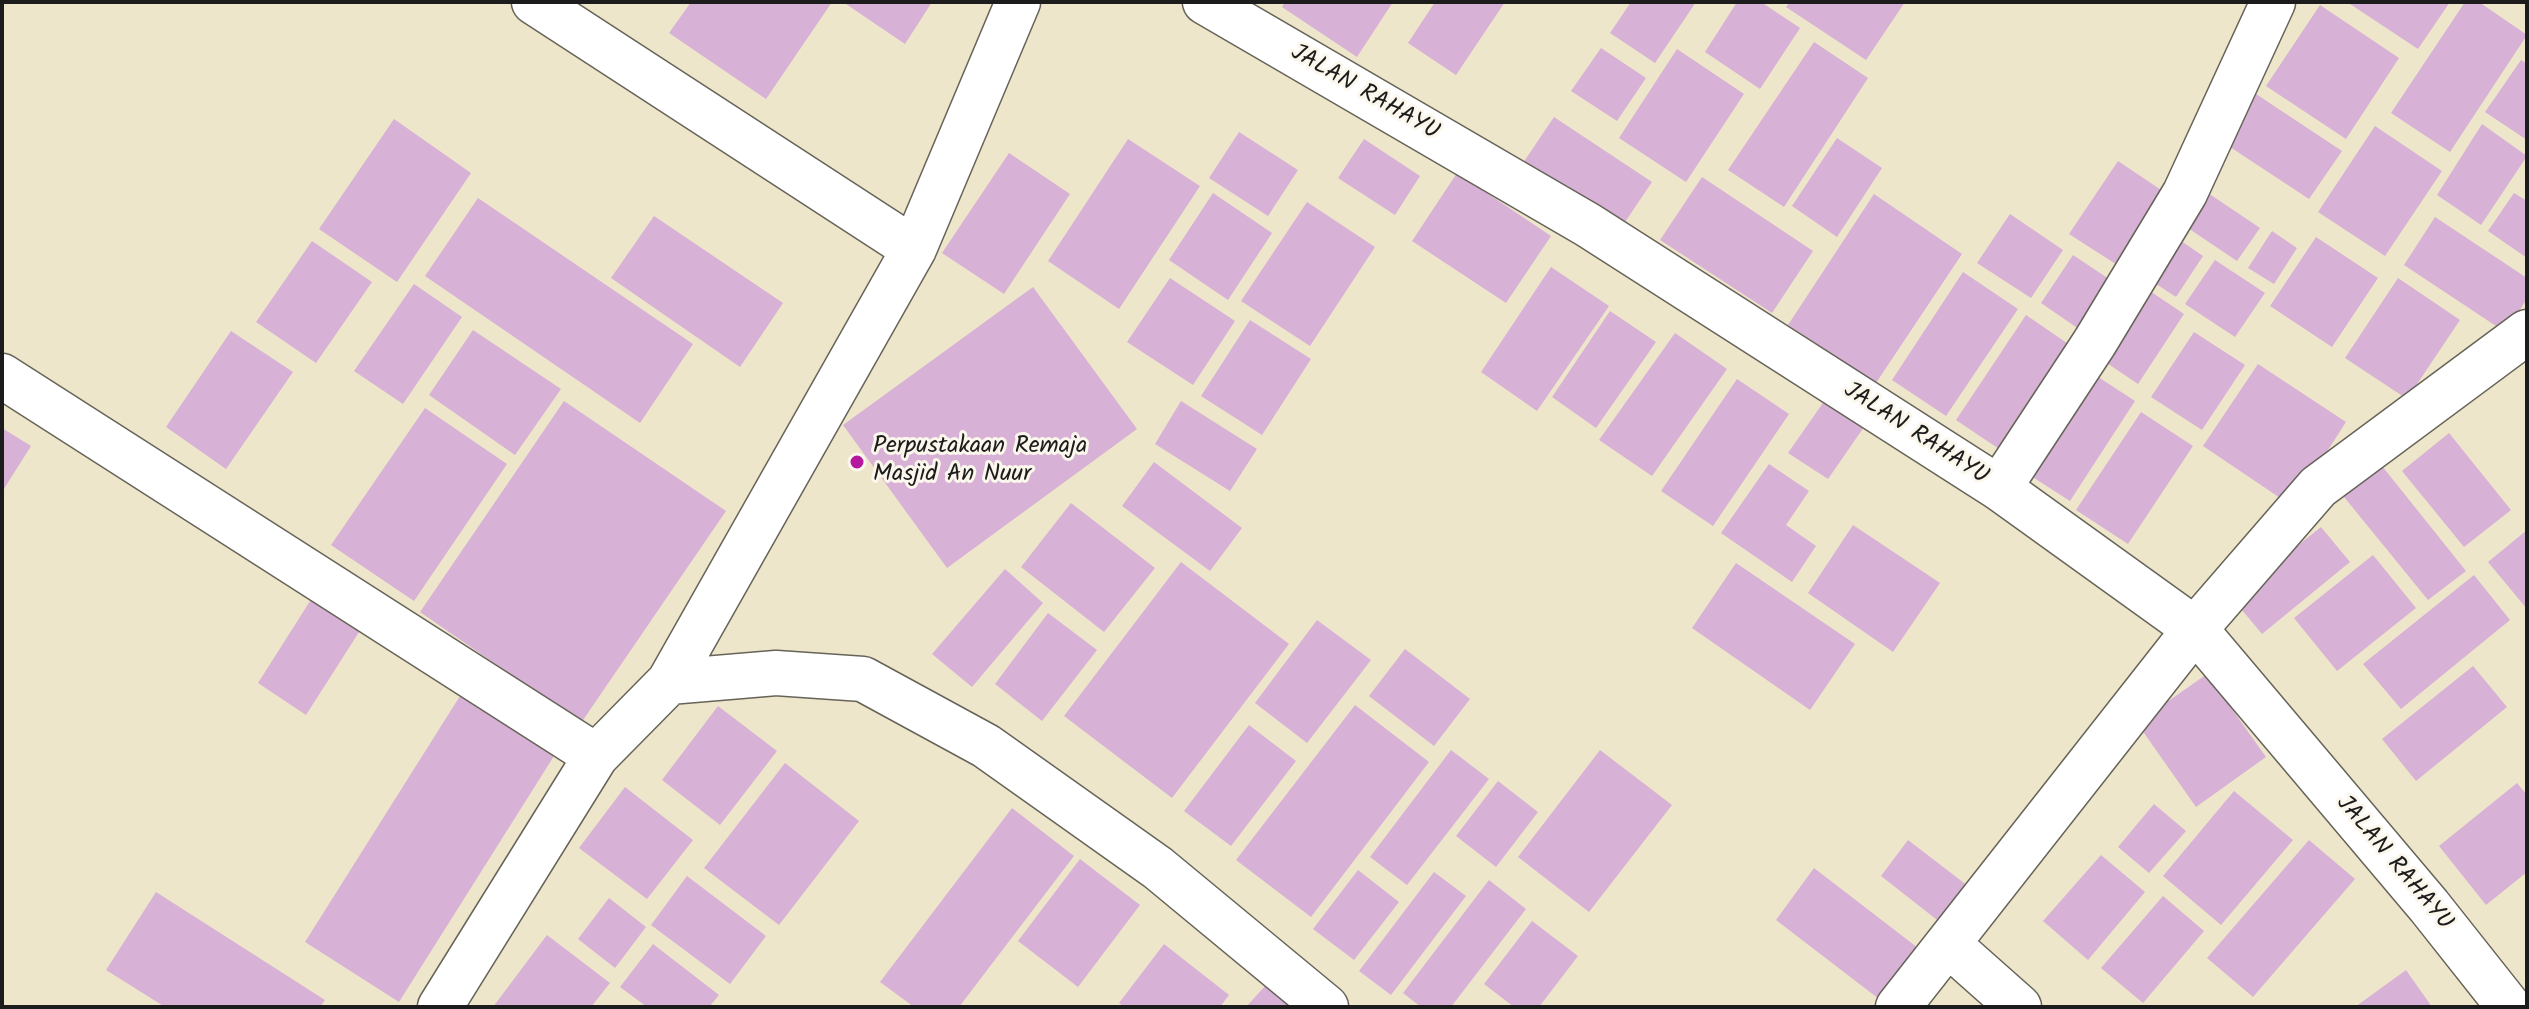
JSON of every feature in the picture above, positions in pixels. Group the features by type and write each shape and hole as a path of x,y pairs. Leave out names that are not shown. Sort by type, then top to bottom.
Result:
{"street":[{"path":"534,2 914,249"},
{"path":"440,1007 596,756 669,682 914,249 1018,2"},
{"name":"JALAN RAHAYU","path":"1205,2 1588,225 1999,488 2195,629 2429,906 2509,1007"},
{"path":"1999,488 2095,342 2185,193 2273,2"},
{"path":"1898,1007 2195,629 2318,487 2527,332"},
{"path":"2,376 596,756"},
{"path":"669,682 776,673 863,679 986,746 1146,859 1326,1007"},
{"path":"1948,944 2019,1007"}],"building":[{"path":"691,2 832,2 766,99 669,33"},
{"path":"843,2 932,2 905,44"},
{"path":"1285,2 1393,2 1357,57 1282,7"},
{"path":"1435,2 1505,2 1456,75 1408,43"},
{"path":"1631,2 1696,2 1655,63 1610,33"},
{"path":"1737,2 1761,2 1800,28 1760,89 1705,52"},
{"path":"1790,2 1905,2 1866,60 1786,7"},
{"path":"2347,2 2450,2 2418,49"},
{"path":"2465,2 2479,2 2527,35 2450,152 2391,113"},
{"path":"2320,5 2399,58 2346,139 2266,86"},
{"path":"1814,42 1868,78 1784,207 1728,170"},
{"path":"1601,48 1646,78 1617,121 1571,91"},
{"path":"1677,49 1744,94 1686,182 1619,138"},
{"path":"2521,60 2527,64 2527,140 2485,112"},
{"path":"2256,94 2342,151 2309,199 2224,143"},
{"path":"1554,117 1652,182 1619,231 1521,166"},
{"path":"394,119 471,173 397,282 319,229"},
{"path":"2482,124 2527,156 2481,225 2437,195"},
{"path":"2375,126 2442,171 2385,256 2318,212"},
{"path":"1239,132 1298,170 1268,216 1209,178"},
{"path":"1837,138 1882,168 1837,237 1792,206"},
{"path":"1128,139 1200,186 1119,309 1048,261"},
{"path":"1364,139 1420,176 1395,215 1338,178"},
{"path":"1009,153 1070,194 1004,294 942,253"},
{"path":"2118,161 2173,198 2125,270 2069,234"},
{"path":"1457,173 1551,236 1506,303 1412,241"},
{"path":"1702,177 1813,251 1772,313 1660,240"},
{"path":"2202,189 2260,228 2237,261 2179,222"},
{"path":"1213,193 1272,233 1228,300 1169,260"},
{"path":"2514,193 2527,201 2527,258 2488,231"},
{"path":"1874,194 1962,254 1876,383 1788,325"},
{"path":"478,198 693,344 640,423 425,276"},
{"path":"1307,202 1375,247 1310,346 1241,301"},
{"path":"2010,214 2063,250 2031,298 1977,263"},
{"path":"654,216 783,303 740,367 611,278"},
{"path":"2435,217 2527,278 2527,299 2505,332 2404,265"},
{"path":"2272,231 2297,248 2274,284 2248,268"},
{"path":"2171,234 2203,256 2176,297 2144,276"},
{"path":"2316,237 2378,278 2332,347 2270,306"},
{"path":"312,241 372,282 316,363 256,322"},
{"path":"2073,255 2118,285 2086,334 2041,303"},
{"path":"2215,260 2265,293 2235,337 2185,304"},
{"path":"1551,267 1609,306 1537,411 1481,372"},
{"path":"1963,272 2018,309 1946,416 1892,380"},
{"path":"1170,278 1235,321 1193,385 1127,342"},
{"path":"2398,278 2460,320 2407,399 2345,358"},
{"path":"414,284 462,317 403,404 354,371"},
{"path":"2141,285 2184,314 2138,384 2095,355"},
{"path":"1033,287 1137,429 947,568 843,425"},
{"path":"1610,311 1656,342 1596,428 1552,397"},
{"path":"2026,315 2080,352 2011,457 1956,420"},
{"path":"1250,320 1311,359 1262,435 1201,396"},
{"path":"473,330 561,389 515,455 429,395"},
{"path":"231,331 293,372 226,469 166,427"},
{"path":"2194,332 2245,365 2202,430 2151,397"},
{"path":"1675,333 1727,369 1652,476 1599,440"},
{"path":"2258,364 2346,422 2292,506 2203,446"},
{"path":"2086,369 2135,401 2070,501 2020,469"},
{"path":"1737,379 1789,414 1713,526 1661,491"},
{"path":"1825,400 1864,427 1828,479 1788,453"},
{"path":"564,401 726,511 581,723 420,612"},
{"path":"1181,401 1257,449 1230,491 1155,444"},
{"path":"425,408 507,464 414,601 331,545"},
{"path":"2141,412 2193,446 2128,544 2076,510"},
{"path":"2,428 31,446 2,492"},
{"path":"2449,433 2511,510 2464,547 2402,471"},
{"path":"2378,461 2466,571 2428,600 2340,492"},
{"path":"1154,462 1242,528 1210,571 1122,506"},
{"path":"1769,464 1809,491 1786,525 1816,546 1792,582 1721,533"},
{"path":"1071,503 1155,568 1104,632 1021,567"},
{"path":"1853,525 1940,583 1893,652 1808,593"},
{"path":"2321,527 2350,562 2262,634 2232,598"},
{"path":"2527,530 2527,609 2488,562"},
{"path":"2373,555 2416,608 2337,671 2294,618"},
{"path":"1181,562 1289,644 1172,798 1064,716"},
{"path":"1736,563 1855,644 1810,710 1692,628"},
{"path":"1005,569 1043,603 972,687 932,654"},
{"path":"2474,575 2510,620 2401,709 2363,664"},
{"path":"312,598 361,629 306,715 258,683"},
{"path":"1048,613 1097,650 1042,721 995,684"},
{"path":"1317,620 1371,660 1307,743 1255,703"},
{"path":"1405,649 1470,699 1434,746 1369,696"},
{"path":"2473,666 2507,707 2416,781 2382,739"},
{"path":"2207,674 2266,757 2196,807 2137,723"},
{"path":"460,696 554,756 399,1002 305,942"},
{"path":"1355,705 1429,762 1311,917 1236,860"},
{"path":"718,706 777,751 720,825 662,780"},
{"path":"1249,725 1296,761 1231,846 1184,811"},
{"path":"1451,750 1489,779 1407,885 1370,857"},
{"path":"1600,750 1672,805 1589,912 1518,857"},
{"path":"785,763 859,821 779,925 704,868"},
{"path":"1498,781 1538,812 1496,867 1456,836"},
{"path":"2517,783 2527,795 2527,872 2486,905 2439,846"},
{"path":"625,787 693,840 647,899 579,848"},
{"path":"2234,791 2293,840 2221,925 2163,876"},
{"path":"2154,804 2186,831 2149,873 2118,847"},
{"path":"1012,808 1074,856 959,1007 914,1007 880,982"},
{"path":"1908,840 1968,886 1941,923 1881,876"},
{"path":"2309,840 2355,879 2253,997 2207,958"},
{"path":"2101,855 2145,892 2088,960 2043,921"},
{"path":"1080,859 1140,905 1078,987 1018,941"},
{"path":"1814,868 1918,948 1879,999 1776,920"},
{"path":"1358,870 1399,902 1354,960 1313,929"},
{"path":"1434,872 1466,896 1391,995 1359,971"},
{"path":"687,876 766,936 730,984 651,925"},
{"path":"1489,880 1526,909 1451,1007 1421,1007 1403,993"},
{"path":"156,892 325,1000 320,1007 165,1007 106,970"},
{"path":"2163,896 2204,931 2143,1003 2101,968"},
{"path":"609,898 646,927 615,968 578,939"},
{"path":"1532,921 1578,956 1539,1007 1514,1007 1484,984"},
{"path":"547,935 610,983 591,1007 493,1007"},
{"path":"653,944 719,995 709,1007 647,1007 620,987"},
{"path":"1164,944 1229,995 1220,1007 1124,1007 1119,1003"},
{"path":"2406,970 2432,1007 2355,1007"},
{"path":"1275,975 1311,1007 1246,1007"}],"place":[{"name":"Perpustakaan Remaja Masjid An Nuur","path":"857,462"}]}
